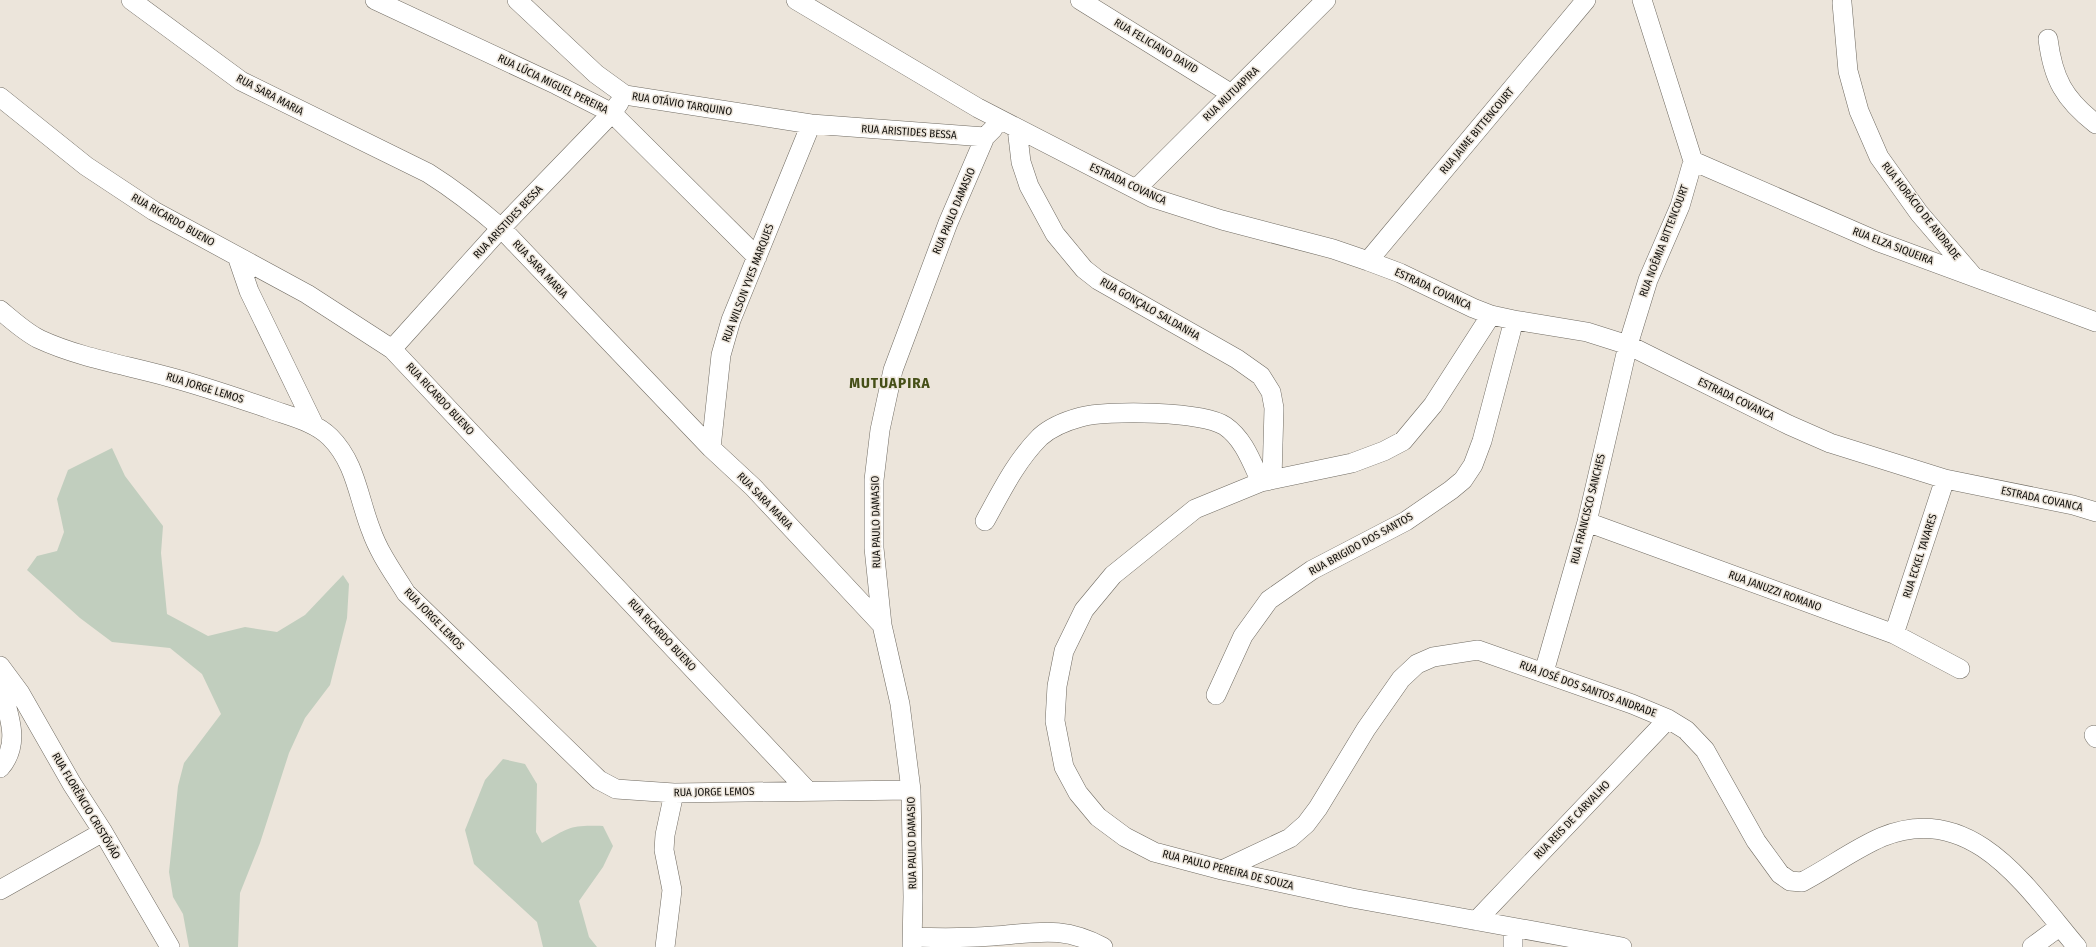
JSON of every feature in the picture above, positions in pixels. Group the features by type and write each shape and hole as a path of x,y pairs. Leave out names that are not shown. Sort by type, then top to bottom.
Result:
{"street":[{"name":"RUA SARA MARIA","path":"131,0 241,81 428,173 455,190 501,228 711,448 753,487 882,624"},
{"name":"RUA LÚCIA MIGUEL PEREIRA","path":"375,0 557,85 612,113 757,257"},
{"name":"RUA OTÁVIO TARQUINO","path":"517,0 596,74 625,96 811,124"},
{"name":"ESTRADA COVANCA","path":"796,0 1009,124 1153,198 1182,208 1333,249 1368,261 1400,273 1491,315 1587,332 1628,345 1714,389 1824,440 1945,479 2074,505 2096,512"},
{"name":"RUA FELICIANO DAVID","path":"1080,0 1230,93"},
{"name":"RUA MUTUAPIRA","path":"1136,189 1230,93 1326,0"},
{"name":"RUA JAIME BITTENCOURT","path":"1368,261 1586,0"},
{"path":"1642,0 1693,161"},
{"name":"RUA HORÁCIO DE ANDRADE","path":"1842,3 1848,71 1859,111 1879,157 1919,213 1974,277"},
{"path":"2048,39 2051,61 2065,94 2079,111 2096,124"},
{"name":"RUA ARISTIDES BESSA","path":"392,349 501,228 612,113 625,96"},
{"name":"RUA RICARDO BUENO","path":"0,97 92,170 154,211 307,294 392,349 807,790"},
{"name":"RUA ARISTIDES BESSA","path":"811,124 985,137"},
{"name":"RUA WILSON YVES MARQUES","path":"711,448 721,355 731,320 811,124"},
{"path":"985,137 1009,124"},
{"name":"RUA GONÇALO SALDANHA","path":"1009,124 1029,186 1055,234 1084,269 1098,280 1237,359 1261,376 1271,392 1274,408 1267,481"},
{"name":"RUA PAULO DAMASIO","path":"912,942 911,790 900,704 882,624 874,548 874,480 880,430 893,370 948,223 985,137"},
{"name":"RUA ELZA SIQUEIRA","path":"1693,161 1879,242 2096,322"},
{"name":"RUA NOÊMIA BITTENCOURT","path":"1628,345 1648,280 1680,206 1693,161"},
{"path":"237,256 249,291 314,425"},
{"name":"RUA JORGE LEMOS","path":"0,310 38,338 65,349 85,356 206,387 314,425 329,436 341,448 355,476 370,529 382,556 406,593 598,780 616,789 674,793 807,790 911,790"},
{"name":"RUA PAULO PEREIRA DE SOUZA","path":"1491,315 1433,405 1403,441 1384,451 1352,463 1267,481 1195,509 1113,575 1084,610 1064,651 1057,686 1055,721 1064,767 1078,793 1098,817 1125,837 1154,852 1222,870 1352,898 1622,947"},
{"name":"RUA BRIGIDO DOS SANTOS","path":"1216,695 1243,636 1269,600 1312,570 1406,521 1463,480 1472,465 1482,441 1514,320"},
{"name":"RUA FRANCISCO SANCHES","path":"1544,672 1586,522 1628,345"},
{"path":"985,521 1010,474 1040,437 1058,425 1082,417 1127,413 1182,416 1212,420 1225,427 1242,443 1267,481"},
{"name":"RUA ECKEL TAVARES","path":"1894,634 1945,479"},
{"name":"RUA JANUZZI ROMANO","path":"1586,522 1894,634 1960,669"},
{"name":"RUA JOSÉ DOS SANTOS ANDRADE","path":"1222,870 1290,838 1306,824 1318,808 1366,729 1402,678 1417,664 1433,657 1455,652 1478,650 1632,704 1668,719 1686,730 1705,750 1756,840 1780,874 1790,881 1802,882 1882,837 1908,829 1947,829 1970,838 1992,854 2041,902 2059,927 2077,947"},
{"name":"RUA FLORÊNCIO CRISTÓVÃO","path":"0,666 20,693 72,784 103,832 170,947"},
{"path":"0,684 13,740 7,760 0,768"},
{"name":"RUA REIS DE CARVALHO","path":"1476,921 1668,719"},
{"path":"665,947 672,890 664,850 665,835 674,793"},
{"path":"0,890 103,832"},
{"path":"2032,947 2059,927"},
{"path":"1513,947 1514,928"},
{"path":"912,942 1045,932 1073,934 1103,947"}],"green space":[{"path":"112,448 125,476 163,526 161,553 167,614 208,636 245,627 277,632 305,615 343,575 349,584 347,618 330,685 305,718 289,753 260,843 240,893 238,947 189,947 183,914 173,897 169,872 178,786 184,763 221,714 202,674 170,648 112,642 80,618 27,570 37,556 57,551 64,532 57,499 68,470"},
{"path":"503,759 525,764 537,784 536,832 542,843 571,828 583,826 603,826 613,846 603,867 579,901 589,937 597,947 543,947 537,922 474,864 465,830 485,780"}],"district":[{"name":"MUTUAPIRA","path":"890,383"}]}
